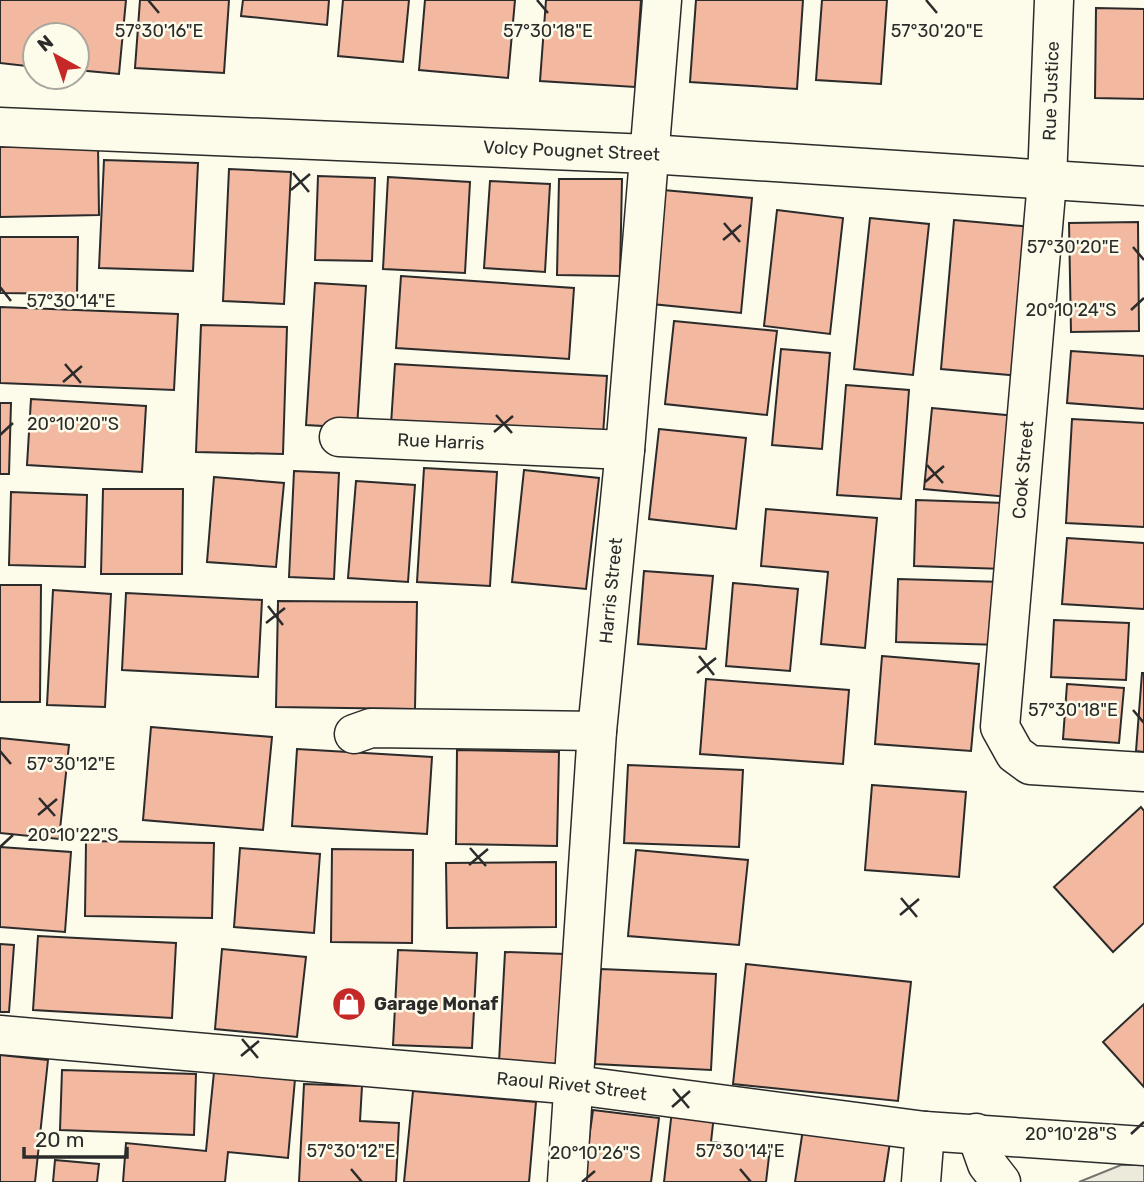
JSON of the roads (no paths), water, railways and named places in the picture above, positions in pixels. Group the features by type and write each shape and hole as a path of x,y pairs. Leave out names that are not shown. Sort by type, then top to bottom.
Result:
{"street":[{"name":"Harris Street","path":"567,1182 597,731 625,450 662,0"},
{"name":"Rue Justice","path":"1048,181 1054,0"},
{"name":"Volcy Pougnet Street","path":"0,127 649,154 1144,186"},
{"name":"Cook Street","path":"1048,181 1000,727 1015,754 1030,765 1144,772"},
{"name":"Rue Harris","path":"339,437 625,450"},
{"path":"354,734 370,728 597,731"},
{"name":"Raoul Rivet Street","path":"0,1035 575,1085 925,1131 1144,1146"},
{"path":"921,1182 925,1131"},
{"path":"976,1133 987,1164 1001,1182"}],"place":[{"name":"Garage Monaf","path":"349,1004"}]}
